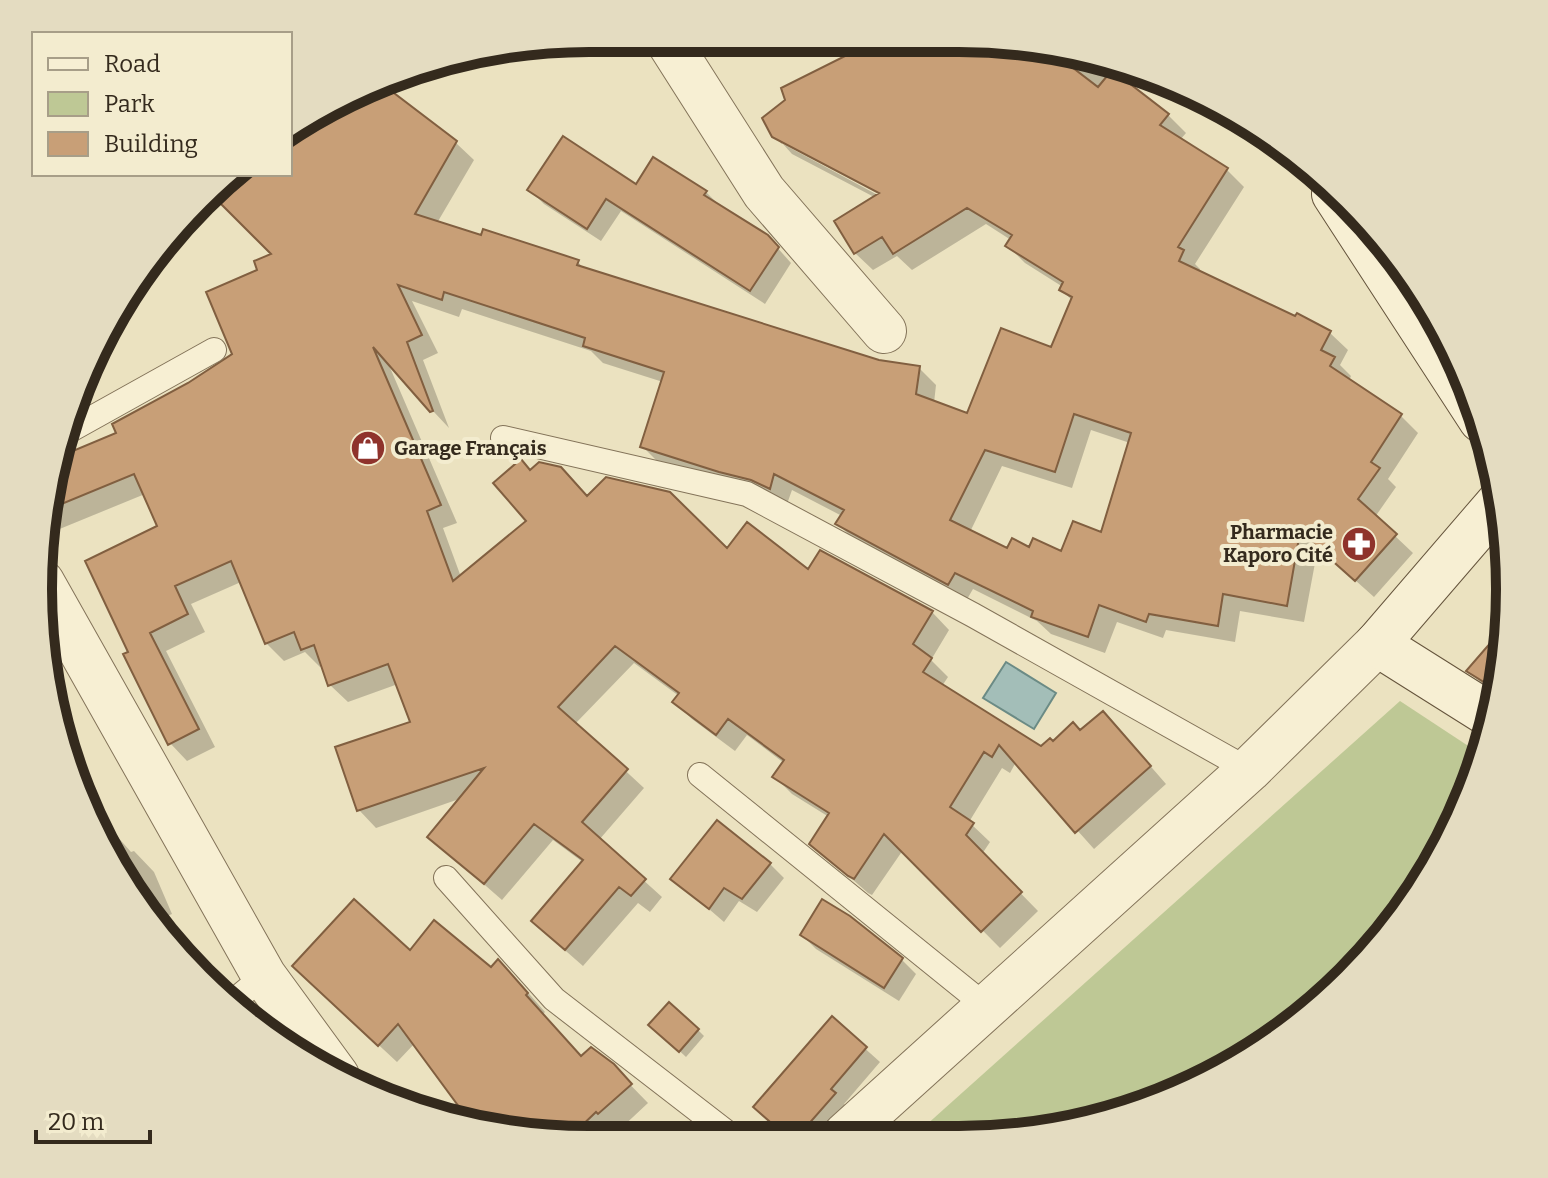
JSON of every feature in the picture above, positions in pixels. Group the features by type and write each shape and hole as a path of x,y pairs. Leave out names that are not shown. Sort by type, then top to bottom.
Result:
{"street":[{"path":"675,52 764,192 884,331"},
{"path":"1355,226 1451,374"},
{"path":"855,1126 1249,770 1377,644 1490,513"},
{"path":"52,600 264,976 322,1055"},
{"path":"1377,644 1482,710"}],"lane":[{"path":"77,426 214,350"},
{"path":"503,438 747,494 973,615 1249,770"},
{"path":"700,775 987,1007"},
{"path":"446,878 554,999 718,1126"},
{"path":"239,996 264,976"}],"green space":[{"path":"1400,701 1472,748 1441,827 1385,916 1339,969 1286,1015 1197,1071 1132,1098 1064,1116 1029,1121 925,1126"}],"water":[{"path":"1006,662 1056,693 1034,729 983,698"}],"building":[{"path":"853,52 994,53 1064,62 1098,87 1109,73 1121,77 1169,114 1160,125 1228,168 1178,247 1184,250 1179,261 1331,331 1321,350 1335,357 1330,366 1402,414 1371,462 1380,468 1358,499 1397,534 1355,581 1300,532 1287,606 1223,594 1218,626 1149,614 1146,622 1099,605 1088,637 1031,617 1033,611 955,573 948,585 835,524 844,510 774,474 770,489 751,480 640,447 664,372 583,346 585,338 444,292 442,300 398,285 422,335 407,342 433,411 430,412 373,347 441,505 427,511 453,581 526,521 493,483 521,459 530,470 539,462 561,467 587,496 606,477 670,492 727,548 747,522 808,569 820,550 933,611 913,644 932,658 923,672 1041,746 1050,738 1053,741 1073,722 1080,730 1103,711 1151,766 1075,833 999,745 992,757 984,752 950,807 974,823 966,835 1022,892 981,932 884,834 854,879 848,876 809,844 829,813 772,777 784,760 728,719 716,735 672,702 679,693 615,646 558,707 628,769 582,822 646,879 631,896 619,887 565,950 531,921 583,860 534,824 484,884 427,837 484,768 357,811 335,747 410,722 388,664 328,686 314,645 301,650 294,632 265,644 231,561 175,586 188,614 150,633 199,729 168,745 123,654 128,652 85,561 157,526 134,474 59,505 69,452 116,433 112,424 188,383 232,354 206,292 257,270 254,261 271,254 218,201 246,176 292,176 292,142 351,107 390,90 457,141 415,214 481,235 483,229 579,260 577,265 879,360 920,366 916,394 967,413 1001,328 1051,347 1072,297 1059,290 1063,282 1005,246 1012,235 967,208 893,254 882,237 854,254 834,221 879,193 772,137 762,118 785,100 781,88","holes":["1074,414 1131,433 1101,532 1073,521 1061,551 1033,538 1029,547 1012,538 1007,548 950,520 985,450 1055,472"]},
{"path":"563,136 636,184 653,157 707,191 704,195 768,235 779,247 750,291 606,199 587,229 527,190"},
{"path":"1493,640 1487,684 1466,671"},
{"path":"717,820 771,863 742,899 724,888 709,909 670,879"},
{"path":"354,899 410,950 434,920 491,967 498,959 581,1056 591,1047 614,1064 632,1084 582,1126 519,1121 462,1111 398,1024 378,1046 292,966"},
{"path":"822,899 850,916 903,958 884,988 800,935"},
{"path":"669,1002 699,1029 679,1052 648,1025"},
{"path":"832,1016 867,1047 831,1089 836,1093 807,1126 775,1126 753,1107"}],"place":[{"name":"Garage Français","path":"368,448"},
{"name":"Pharmacie Kaporo Cité","path":"1359,544"}]}
